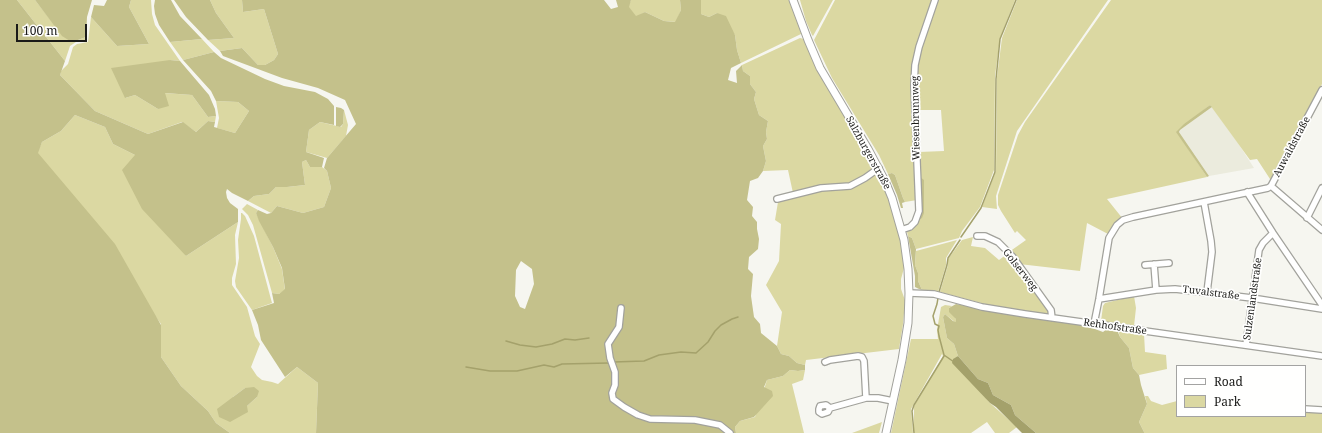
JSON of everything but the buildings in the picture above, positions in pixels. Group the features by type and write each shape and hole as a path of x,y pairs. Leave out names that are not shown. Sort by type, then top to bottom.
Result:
{"main road":[{"name":"Salzburgerstraße","path":"794,0 808,40 820,68 879,168 892,198 906,252 909,293 908,322 890,400 886,433"}],"street":[{"name":"Wiesenbrunnweg","path":"901,230 910,227 915,222 919,211 914,86 915,65 919,47 935,0"},
{"name":"Auwaldstraße","path":"1094,324 1100,299 1108,238 1117,225 1132,217 1268,188 1271,186 1322,90"},
{"path":"777,199 821,188 850,186 879,168"},
{"path":"1271,186 1322,230"},
{"path":"1307,218 1322,188"},
{"path":"1247,192 1322,305"},
{"path":"1204,202 1212,252 1207,292"},
{"name":"Sulzenlandstraße","path":"1246,345 1260,250 1263,243 1273,233"},
{"name":"Golserweg","path":"977,236 984,236 998,242 1013,257 1050,310 1052,318"},
{"path":"1145,265 1169,263"},
{"path":"1154,264 1156,290"},
{"name":"Tuvalstraße","path":"1100,299 1156,290 1175,289 1252,298 1322,309"},
{"name":"Rehhofstraße","path":"909,293 934,294 982,307 1052,318 1322,356"},
{"path":"621,308 619,327 608,344 614,372 614,385 612,393 613,399 638,415 650,419 695,420 720,425 730,433"},
{"path":"825,362 858,356 862,357 864,361 866,398"},
{"path":"830,408 866,398 890,400"},
{"path":"1306,409 1322,410"}],"shaded area":[{"path":"0,0 17,0 65,61 60,75 95,111 148,134 183,122 196,132 208,121 215,122 214,127 235,133 249,111 238,102 216,101 211,91 183,60 214,52 221,58 265,79 284,86 315,92 328,99 334,106 334,125 320,122 309,130 306,152 324,158 322,167 310,167 306,160 302,162 305,185 276,187 269,194 254,196 248,201 227,189 227,198 230,203 238,209 238,222 186,256 142,209 122,170 135,155 113,144 105,127 75,115 61,131 42,142 38,153 115,244 161,325 161,357 181,386 208,411 216,423 230,433 0,433"},
{"path":"35,0 92,0 87,17 86,37 70,41 62,36"},
{"path":"107,0 131,0 129,7 149,44 117,46 91,17 94,5 104,6"},
{"path":"155,0 171,0 180,16 202,39 170,42 159,25 155,14"},
{"path":"174,0 210,0 216,13 234,38 208,40 186,17"},
{"path":"242,0 604,0 611,9 618,7 616,0 631,0 629,7 636,16 645,12 664,21 675,22 681,10 680,0 701,0 701,14 709,17 717,13 726,16 735,35 741,63 731,68 728,80 737,83 736,71 742,65 743,71 750,76 750,84 756,92 754,99 759,115 768,121 766,132 767,139 763,146 766,161 763,171 758,178 750,181 747,200 753,207 752,216 757,222 759,239 758,249 749,257 748,269 753,274 751,296 754,317 760,324 761,333 777,346 781,354 789,356 797,363 805,365 805,370 790,370 783,376 767,380 764,387 772,391 773,396 754,417 740,421 735,427 736,433 316,433 318,383 297,367 285,377 261,340 258,325 252,310 274,303 272,293 279,294 285,289 282,268 256,213 258,210 267,214 271,213 277,206 303,213 324,207 331,188 327,171 324,168 327,158 356,124 345,100 318,88 282,78 223,56 220,51 242,48 258,65 265,65 274,60 278,54 264,9 243,12","holes":["521,261 532,269 534,284 525,309 520,307 515,296 516,270"]},
{"path":"170,60 180,61 209,95 215,109 216,116 208,117 192,95 165,93 169,106 158,109 135,95 125,98 111,68"},
{"path":"1210,105 1212,107 1179,132 1209,176 1207,177 1176,132 1184,124"},
{"path":"336,107 344,110 343,124 340,127 336,126"},
{"path":"1212,107 1254,168 1209,176 1179,132"},
{"path":"892,173 895,175 905,202 902,203 903,208 901,208 888,174"},
{"path":"920,177 924,180 924,213 922,218 917,221"},
{"path":"908,236 912,238 916,249 915,265 918,273 918,281 922,290 915,287 915,276"},
{"path":"956,304 1084,325 1103,332 1109,327 1117,330 1120,337 1129,348 1133,368 1139,375 1147,404 1139,422 1144,433 1036,433 1015,415 1011,405 993,395 988,383 978,379 958,356 954,344 947,338 943,317 945,314 956,322 956,319 949,312 949,308"},
{"path":"958,356 978,379 988,383 993,395 1011,405 1015,415 1036,433 1022,433 990,403 952,363 953,359"},
{"path":"254,387 259,391 257,397 247,406 248,412 230,422 219,417 217,409 245,388"}],"green space":[{"path":"17,0 35,0 63,36 78,40 86,37 85,40 76,42 70,46 65,61"},
{"path":"131,0 151,0 152,14 155,25 180,61 170,60 125,98 135,95 158,109 164,93 192,95 208,117 216,116 215,122 208,121 196,132 182,122 148,134 95,111 60,75 61,71 68,64 73,47 77,44 88,42 91,17 117,46 149,44 129,7"},
{"path":"210,0 242,0 243,12 264,9 278,54 274,60 265,65 258,65 242,48 220,51 208,40 234,38 216,13"},
{"path":"631,0 680,0 681,10 676,22 664,21 645,12 636,17 628,7"},
{"path":"701,0 791,0 802,31 801,34 741,63 735,35 717,13 709,17 701,14"},
{"path":"800,0 833,0 813,36 806,21"},
{"path":"835,0 934,0 916,50 917,200 905,202 895,175 892,173 888,174 879,155 832,78 814,40"},
{"path":"936,0 1015,0 1000,38 995,76 994,170 980,207 962,231 959,238 916,249 912,238 908,236 907,232 917,221 920,177 919,152 944,151 941,110 917,110 915,86 917,65 923,38"},
{"path":"1017,0 1108,0 1017,131 996,196 997,209 982,207 996,171 997,77 1002,38"},
{"path":"1111,0 1322,0 1322,84 1272,179 1270,179 1257,159 1250,160 1210,105 1177,132 1207,177 1107,199 1123,219 1112,228 1108,234 1087,223 1080,271 1019,264 1009,252 1026,240 1017,231 1015,233 998,205 998,195 1018,135 1025,122"},
{"path":"800,38 804,39 813,61 875,165 875,168 849,184 793,193 788,170 763,171 766,161 763,146 767,139 766,132 768,121 759,115 754,99 756,92 750,84 750,76 743,71 742,65"},
{"path":"202,39 214,52 183,60 170,42"},
{"path":"216,101 238,102 249,111 235,133 217,128 219,118"},
{"path":"344,110 348,125 346,136 327,158 306,152 309,130 320,122 341,127 343,124"},
{"path":"75,115 105,127 113,144 135,155 186,256 238,222 235,235 236,264 232,278 232,285 247,307 255,336 260,344 251,367 257,376 262,380 278,384 297,367 318,383 316,433 230,433 216,423 208,411 181,386 161,357 161,324 37,153 42,142 61,131","holes":["245,388 257,397 247,406 233,397"]},
{"path":"306,160 310,167 322,167 327,171 331,188 324,207 303,213 277,206 271,213 248,201 254,196 269,194 276,187 305,185 302,162"},
{"path":"876,172 879,173 892,207 904,254 901,289 906,303 906,310 904,313 899,349 806,360 805,365 797,363 789,356 781,354 777,346 782,312 766,285 779,261 781,224 775,220 778,202 782,199 819,189 840,188"},
{"path":"247,204 258,210 256,213 282,269 285,290 279,294 272,293 253,225 248,215 242,209"},
{"path":"241,213 245,216 254,236 272,303 252,310 236,287 235,281 239,258 238,240"},
{"path":"973,237 971,246 985,248 999,260 1007,254 1050,311 1050,314 1048,315 1014,310 940,292 948,265 948,259 962,240"},
{"path":"957,240 946,258 946,265 938,292 922,290 918,281 918,273 915,265 916,251"},
{"path":"1134,296 1136,308 1134,326 1101,321 1103,306 1105,303"},
{"path":"945,305 952,306 949,308 956,319 956,323 945,314 943,317 947,338 954,344 958,356 954,359 990,403 1017,427 1009,433 995,433 987,422 971,433 914,433 914,406 943,356 942,354 911,409 913,433 891,433 911,339 938,339 937,330 941,307"},
{"path":"1118,330 1144,334 1145,352 1166,355 1167,369 1139,375 1133,368 1129,348 1120,337"},
{"path":"790,370 805,370 803,380 792,384 804,433 736,433 735,427 740,421 755,417 767,380 783,376"},
{"path":"1145,396 1148,396 1151,401 1162,405 1176,401 1176,417 1306,417 1306,411 1322,413 1322,433 1144,433 1139,422 1147,404"},
{"path":"882,422 879,433 852,433"}],"waterway":[{"path":"961,237 981,208 995,172 996,79 1000,39 1016,0"},
{"path":"939,292 948,258 960,240"},
{"path":"938,298 933,316 935,324 939,326 939,336 944,355 954,362"},
{"path":"613,362 644,361 659,355 681,352 696,353 708,342 721,325 738,317"},
{"path":"506,341 536,347 552,344 565,339 575,340 589,338"},
{"path":"914,433 912,411 914,405 944,356"},
{"path":"466,367 490,371 517,371 544,365 554,367 562,364 609,363"}]}
